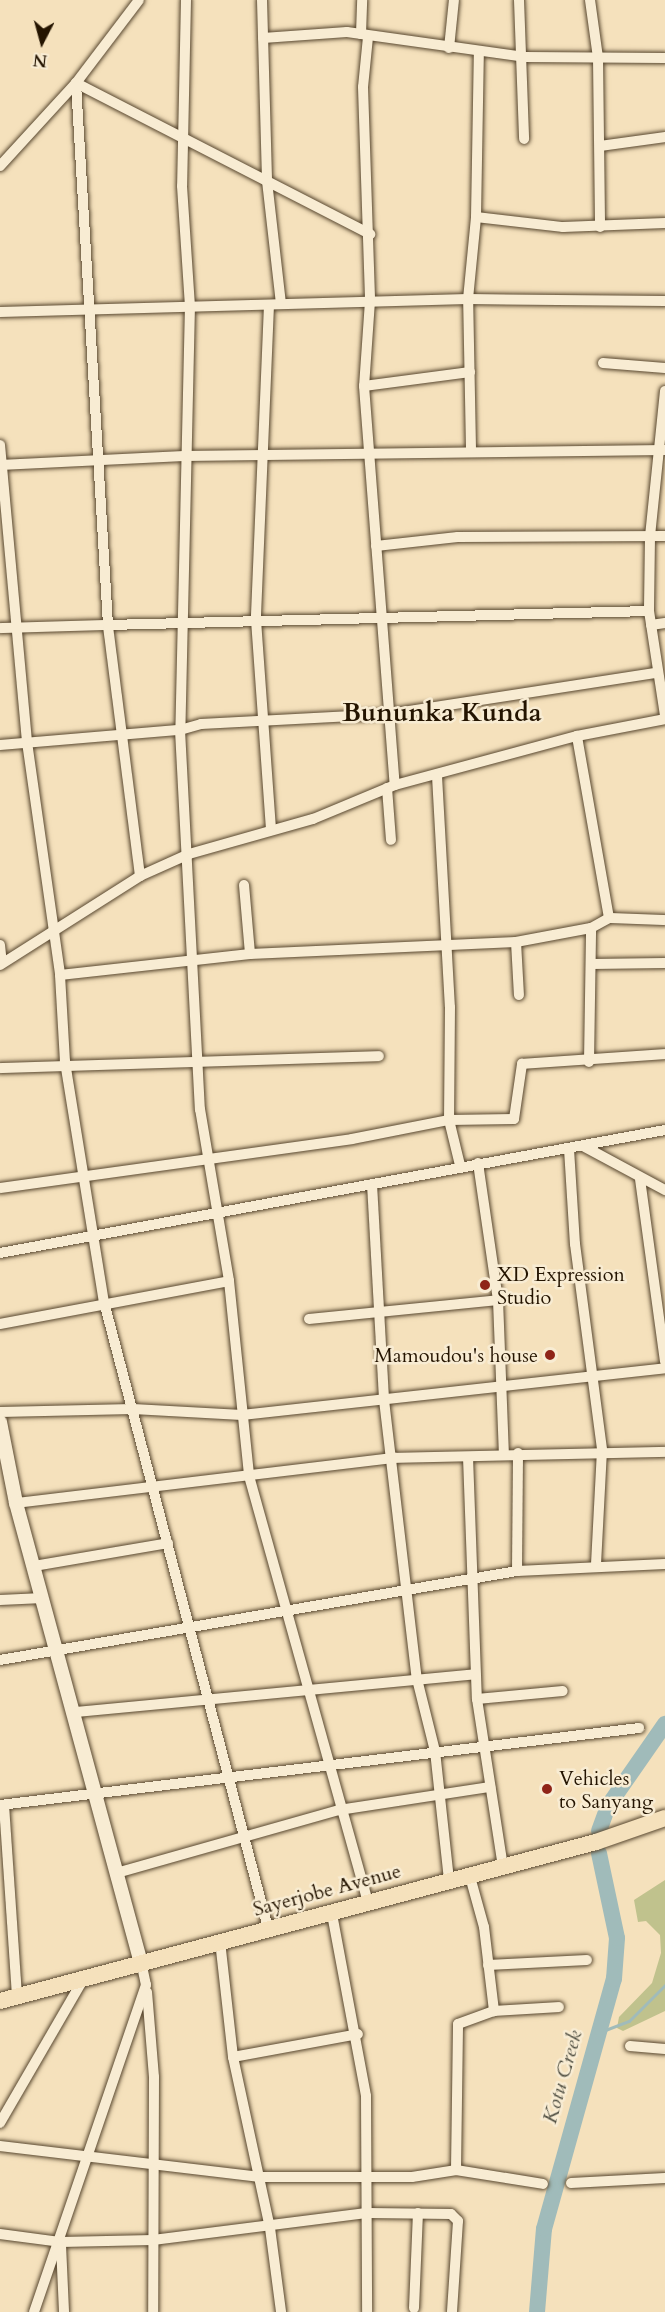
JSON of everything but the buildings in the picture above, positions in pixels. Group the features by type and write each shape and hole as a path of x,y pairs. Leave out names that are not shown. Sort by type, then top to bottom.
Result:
{"main road":[{"name":"Sayerjobe Avenue","path":"0,2001 268,1928 332,1914 368,1901 502,1866 665,1818"}],"street":[{"path":"0,166 76,83 139,0"},
{"path":"186,0 183,140 190,306 179,624 180,730 189,854 197,1060 208,1160 220,1214 229,1281 249,1476 339,1810 368,1901"},
{"path":"262,0 267,181 281,303"},
{"path":"362,0 365,35 363,87 370,301 364,386 390,714 391,840"},
{"path":"449,48 454,0"},
{"path":"519,0 524,57 524,139"},
{"path":"590,0 598,58 600,227"},
{"path":"263,38 365,35 479,53 524,57 665,58"},
{"path":"471,449 468,299 476,217 479,53"},
{"path":"76,83 369,234"},
{"path":"76,83 92,308 108,625 118,734 140,876"},
{"path":"600,146 665,137"},
{"path":"476,217 600,227 665,222"},
{"path":"0,312 468,299 665,301"},
{"path":"269,305 265,455 256,620 261,721 271,829"},
{"path":"603,363 665,368"},
{"path":"364,386 470,372"},
{"path":"0,945 1,964 140,876 189,854 313,819 391,786 437,776 577,736 665,718 655,673 649,611 650,537 661,449 665,391"},
{"path":"0,445 19,628 27,742 60,975 65,1062 104,1302 245,1833 268,1928"},
{"path":"1,465 184,456 471,449 661,449"},
{"path":"376,546 458,537 665,536"},
{"path":"0,628 179,624 381,615 552,617 649,611"},
{"path":"651,625 665,623"},
{"path":"0,745 261,721 390,714 655,673"},
{"path":"577,736 609,918"},
{"path":"437,776 447,946 449,1120 460,1165"},
{"path":"244,885 250,954"},
{"path":"60,975 250,954 516,942 591,928 609,918 665,920"},
{"path":"589,1062 591,928"},
{"path":"516,942 519,995"},
{"path":"592,964 665,963"},
{"path":"0,1188 84,1172 208,1160 449,1120 514,1119 522,1064 589,1062 665,1054"},
{"path":"0,1068 65,1062 379,1056"},
{"path":"0,1253 92,1233 220,1214 460,1165 585,1147 625,1134 665,1130"},
{"path":"585,1147 640,1179 665,1190"},
{"path":"569,1149 575,1244 594,1374 602,1450 596,1566"},
{"path":"478,1164 498,1300 504,1453"},
{"path":"640,1179 665,1361"},
{"path":"372,1184 384,1400 394,1458 410,1593 417,1679 435,1751 442,1794 449,1879"},
{"path":"0,1324 104,1302 229,1281"},
{"path":"309,1319 380,1315 498,1300"},
{"path":"0,1412 133,1409 242,1415 594,1374 665,1368"},
{"path":"0,1422 16,1503 99,1793 146,1985 153,2166 153,2312"},
{"path":"16,1503 154,1490 394,1458 468,1457 504,1453 602,1450 665,1452"},
{"path":"517,1571 518,1453"},
{"path":"468,1457 477,1699 502,1866"},
{"path":"34,1566 168,1543"},
{"path":"0,1660 190,1626 410,1593 517,1571 665,1564"},
{"path":"0,1600 43,1598"},
{"path":"76,1713 475,1674"},
{"path":"477,1699 563,1691"},
{"path":"17,1997 2,1805 228,1775 639,1728"},
{"path":"120,1872 245,1833 339,1810 490,1787"},
{"path":"469,1873 488,1965 494,2011"},
{"path":"332,1914 358,2034 366,2096 367,2312"},
{"path":"220,1941 232,2057 270,2228 280,2312"},
{"path":"488,1965 587,1960"},
{"path":"0,2123 84,1978"},
{"path":"34,2312 60,2242 85,2159 146,1985"},
{"path":"456,2170 458,2024 494,2011 559,2007"},
{"path":"232,2057 358,2034"},
{"path":"630,2046 665,2049"},
{"path":"0,2146 85,2159 260,2176 366,2178 456,2170 543,2184"},
{"path":"571,2183 665,2178"},
{"path":"0,2234 60,2242 153,2240 270,2228 368,2214 418,2213 457,2217 452,2312"},
{"path":"414,2308 418,2213"},
{"path":"60,2242 64,2312"}],"green space":[{"path":"665,1880 665,2011 623,2031 617,2028 619,2017 652,1983 661,1953 660,1935 646,1921 638,1922 634,1900"}],"waterway":[{"name":"Kotu Creek","path":"599,1831 608,1806 665,1724"},
{"name":"Kotu Creek","path":"537,2312 544,2229 614,1979 617,1938 599,1853"},
{"path":"600,2032 629,2021 665,1985"}],"place":[{"name":"XD Expression Studio","path":"485,1285"},
{"name":"Mamoudou's house","path":"550,1355"},
{"name":"Vehicles to Sanyang","path":"547,1789"}],"district":[{"name":"Bununka Kunda","path":"442,713"}]}
